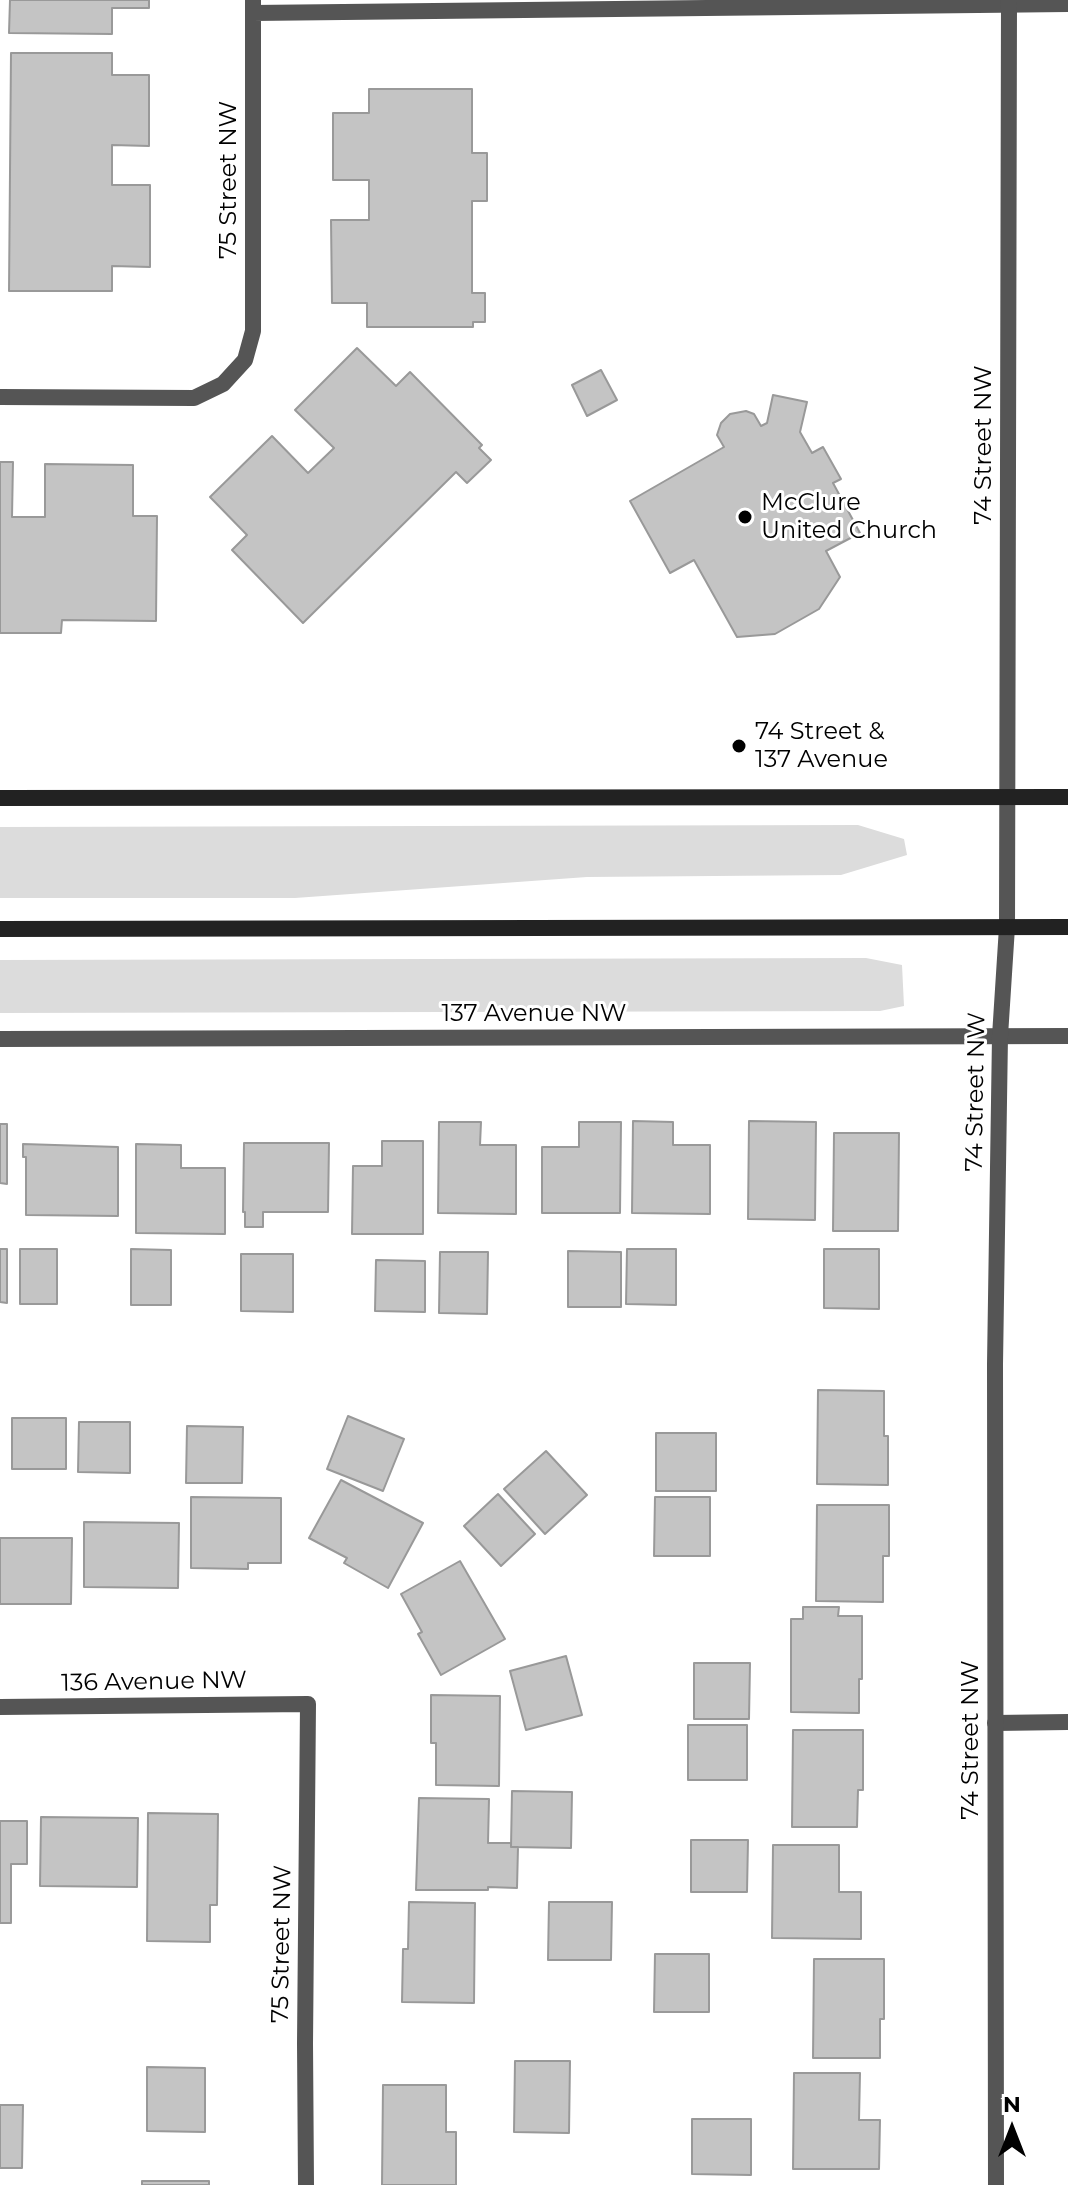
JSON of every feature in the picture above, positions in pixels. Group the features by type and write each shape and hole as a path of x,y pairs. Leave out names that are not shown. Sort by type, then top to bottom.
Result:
{"main road":[{"path":"0,798 1068,797"},
{"path":"0,929 1068,927"}],"street":[{"name":"74 Street NW","path":"996,2185 995,1364 1000,1036 1007,927 1009,2"},
{"path":"253,7 1068,4"},
{"name":"75 Street NW","path":"0,397 194,398 223,384 245,360 253,331 253,7"},
{"name":"137 Avenue NW","path":"0,1039 1068,1036"},
{"name":"75 Street NW","path":"306,2185 308,1704"},
{"name":"136 Avenue NW","path":"0,1707 308,1704"},
{"path":"995,1723 1068,1722"}],"shaded area":[{"path":"858,825 904,839 907,855 841,875 587,877 295,898 0,898 0,827"},
{"path":"866,958 902,965 904,1006 880,1011 0,1013 0,960"}],"building":[{"path":"10,0 149,0 149,8 112,8 112,34 9,33"},
{"path":"11,53 112,53 112,75 149,75 149,146 112,145 112,185 150,185 150,267 112,266 112,291 9,291"},
{"path":"369,89 472,89 472,153 487,153 487,201 472,201 472,293 485,293 485,322 473,322 473,327 367,327 367,303 332,303 331,220 369,220 369,180 333,180 333,113 369,113"},
{"path":"357,348 396,386 410,372 482,445 479,448 491,460 467,483 456,472 303,623 232,550 247,535 210,497 272,436 308,473 334,448 295,410"},
{"path":"601,370 617,400 587,416 572,385"},
{"name":"McClure United Church","path":"773,395 807,402 800,432 812,453 823,447 841,479 833,483 860,533 826,551 840,577 819,609 775,634 737,637 694,560 670,573 630,501 724,447 717,435 721,423 730,414 746,411 754,414 761,426 767,423"},
{"path":"0,462 13,462 12,517 45,517 45,464 133,465 133,516 157,516 156,621 62,620 61,633 0,633"},
{"path":"633,1121 673,1122 673,1145 710,1145 710,1214 632,1213"},
{"path":"749,1121 816,1122 815,1220 748,1219"},
{"path":"439,1122 481,1122 480,1145 516,1145 516,1214 438,1213"},
{"path":"579,1122 621,1122 620,1213 542,1213 542,1147 579,1147"},
{"path":"0,1124 7,1124 7,1184 0,1183"},
{"path":"834,1133 899,1133 898,1231 833,1231"},
{"path":"382,1141 423,1141 423,1234 352,1234 353,1166 382,1166"},
{"path":"244,1143 329,1143 328,1212 263,1212 263,1227 245,1227"},
{"path":"23,1144 118,1147 118,1216 26,1215 26,1157 23,1157"},
{"path":"136,1144 181,1145 181,1168 225,1168 225,1234 136,1233"},
{"path":"0,1249 7,1249 7,1303 0,1302"},
{"path":"20,1249 57,1249 57,1304 20,1304"},
{"path":"131,1249 171,1250 171,1305 131,1305"},
{"path":"627,1249 676,1249 676,1305 626,1304"},
{"path":"824,1249 879,1249 879,1309 824,1308"},
{"path":"568,1251 621,1252 621,1307 568,1307"},
{"path":"440,1252 488,1252 487,1314 439,1313"},
{"path":"241,1254 293,1254 293,1312 241,1311"},
{"path":"376,1260 425,1261 425,1312 375,1311"},
{"path":"818,1390 884,1391 888,1485 817,1484"},
{"path":"348,1416 404,1439 383,1491 327,1469"},
{"path":"12,1418 66,1418 66,1469 12,1469"},
{"path":"79,1422 130,1422 130,1473 78,1472"},
{"path":"187,1426 243,1427 242,1483 186,1483"},
{"path":"656,1433 716,1433 716,1491 656,1491"},
{"path":"546,1451 587,1495 545,1534 504,1489"},
{"path":"341,1480 423,1523 388,1588 344,1563 347,1558 309,1538"},
{"path":"498,1494 535,1534 501,1566 464,1526"},
{"path":"191,1497 281,1498 281,1563 248,1563 248,1569 191,1568"},
{"path":"655,1497 710,1497 710,1556 654,1556"},
{"path":"817,1505 889,1505 889,1556 883,1556 883,1602 816,1601"},
{"path":"84,1522 179,1523 178,1588 84,1587"},
{"path":"0,1538 72,1538 71,1604 0,1604"},
{"path":"460,1561 505,1639 441,1675 418,1634 422,1632 401,1594"},
{"path":"803,1607 839,1607 838,1616 862,1616 859,1713 791,1712 791,1619 803,1619"},
{"path":"566,1656 582,1715 526,1730 510,1671"},
{"path":"694,1663 750,1663 749,1719 694,1719"},
{"path":"431,1695 500,1696 499,1786 436,1785 436,1743 431,1743"},
{"path":"688,1725 747,1725 747,1780 688,1780"},
{"path":"793,1730 863,1730 863,1790 858,1790 857,1827 792,1827"},
{"path":"512,1791 572,1792 571,1848 511,1847"},
{"path":"419,1798 489,1799 488,1843 511,1843 511,1847 518,1847 517,1888 416,1890"},
{"path":"148,1813 218,1814 217,1905 210,1905 210,1942 147,1941"},
{"path":"41,1817 138,1818 137,1887 40,1886"},
{"path":"0,1821 27,1821 27,1864 11,1864 11,1923 0,1923"},
{"path":"691,1840 748,1840 747,1892 691,1892"},
{"path":"773,1845 839,1845 839,1892 861,1892 861,1939 772,1938"},
{"path":"409,1902 475,1903 474,2003 402,2002 403,1949 408,1949"},
{"path":"549,1902 612,1902 611,1960 548,1960"},
{"path":"655,1954 709,1954 709,2012 654,2012"},
{"path":"814,1959 884,1959 884,2019 880,2019 880,2058 813,2058"},
{"path":"515,2061 570,2061 569,2133 514,2132"},
{"path":"147,2067 205,2068 205,2132 147,2131"},
{"path":"794,2073 860,2073 859,2120 880,2120 879,2169 793,2169"},
{"path":"383,2085 446,2085 446,2132 456,2132 456,2185 382,2185"},
{"path":"0,2105 23,2105 22,2168 0,2168"},
{"path":"692,2119 751,2119 751,2175 692,2174"},
{"path":"142,2181 209,2181 209,2185 142,2185"}],"place":[{"name":"McClure United Church","path":"745,517"},
{"name":"74 Street & 137 Avenue","path":"739,746"}]}
